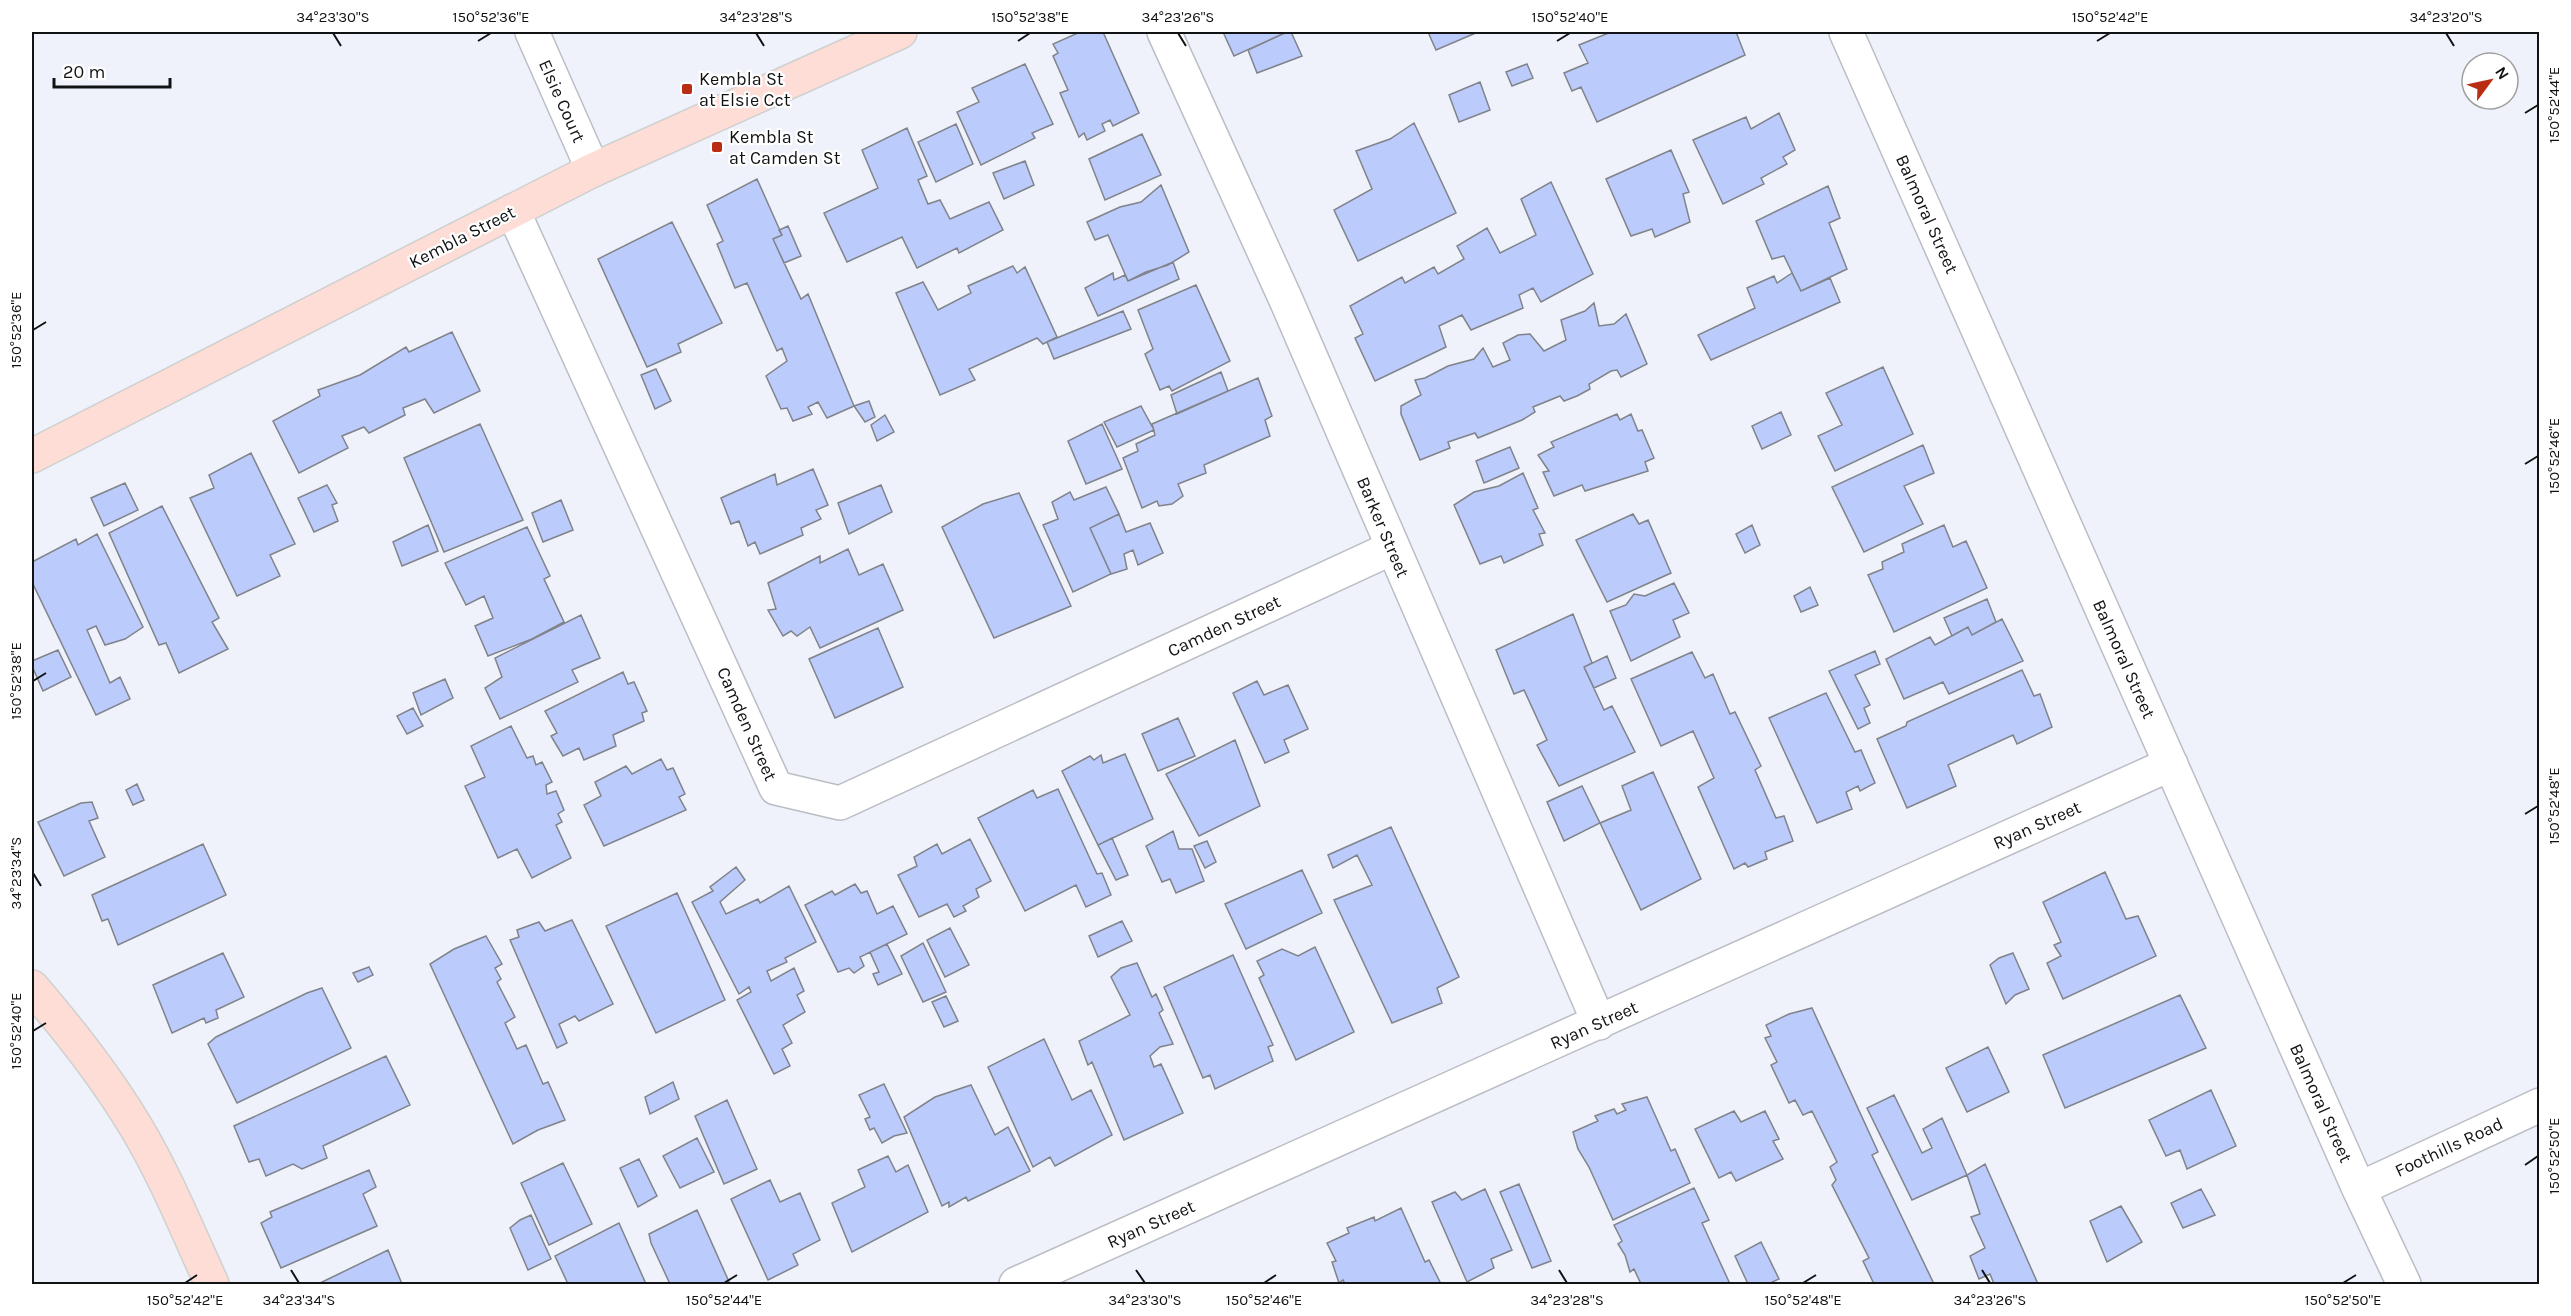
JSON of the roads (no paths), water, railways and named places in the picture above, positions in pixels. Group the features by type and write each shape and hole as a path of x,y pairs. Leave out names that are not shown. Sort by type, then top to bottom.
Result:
{"main road":[{"name":"Kembla Street","path":"32,456 593,170 900,32"},
{"path":"32,987 104,1076 137,1128 165,1182 212,1284"}],"street":[{"name":"Elsie Court","path":"532,32 593,170"},
{"name":"Barker Street","path":"1164,32 1286,300 1599,1023"},
{"name":"Balmoral Street","path":"1846,32 2404,1284"},
{"name":"Camden Street","path":"513,211 776,788 840,803 1392,548"},
{"name":"Ryan Street","path":"1016,1284 2171,764"},
{"name":"Foothills Road","path":"2360,1189 2540,1105"}],"place":[{"name":"Kembla St at Elsie Cct","path":"687,89"},
{"name":"Kembla St at Camden St","path":"717,147"}]}
